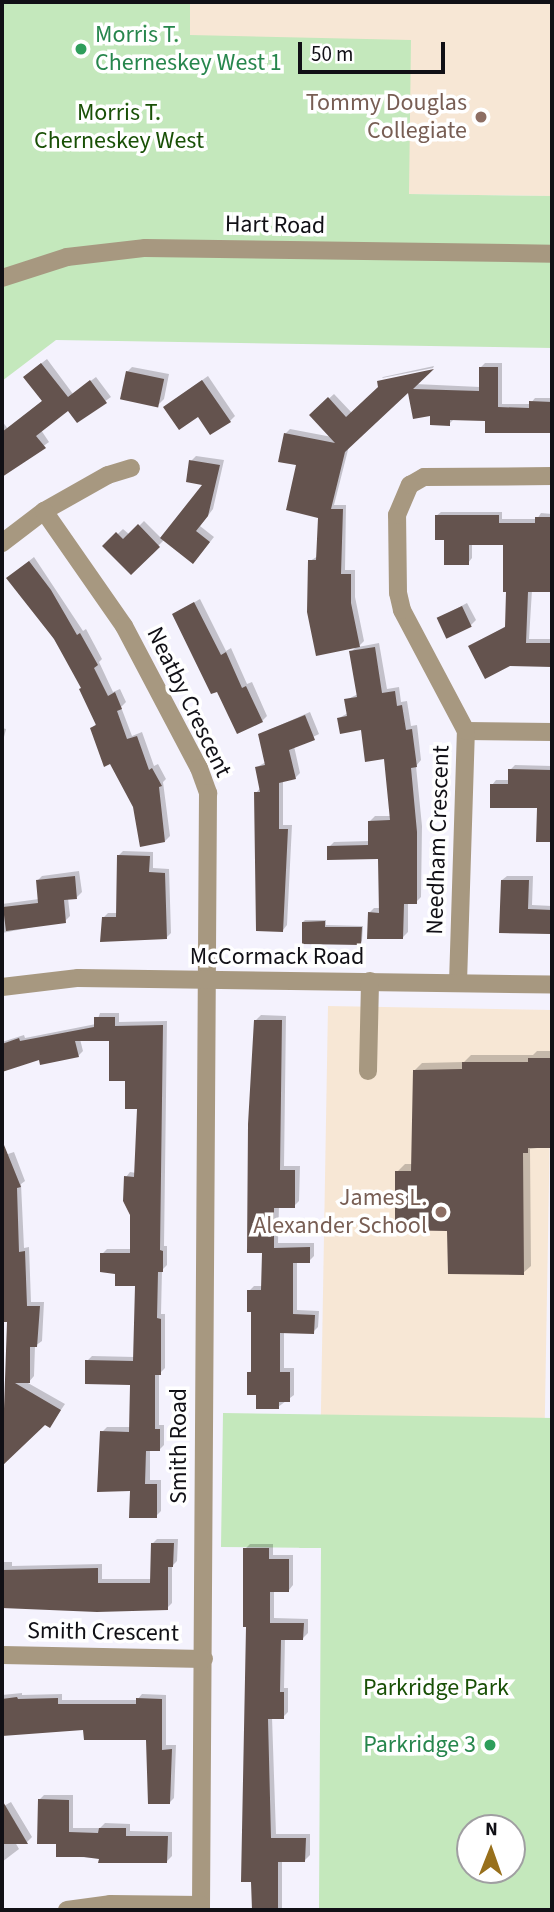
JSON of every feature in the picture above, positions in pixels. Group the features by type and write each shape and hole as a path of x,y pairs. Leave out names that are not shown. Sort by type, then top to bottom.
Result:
{"street":[{"name":"Hart Road","path":"2,278 67,257 145,248 552,254"},
{"path":"2,542 44,511 108,475 131,468"},
{"name":"Needham Crescent","path":"458,983 466,731 402,610 398,593 397,515 403,495 410,485 433,476 552,476"},
{"name":"Neatby Crescent","path":"44,511 124,626 205,780 209,806 207,982"},
{"path":"466,731 552,732"},
{"name":"McCormack Road","path":"2,987 78,978 552,985"},
{"path":"368,1071 370,981"},
{"name":"Smith Road","path":"201,1908 207,982"},
{"name":"Smith Crescent","path":"2,1655 204,1659"},
{"path":"67,1910 110,1904 201,1908"}],"shaded area":[{"name":"Tommy Douglas Collegiate","path":"190,2 552,2 552,196 409,194 190,35"},
{"name":"James L. Alexander School","path":"328,1006 552,1010 545,1419 321,1415"}],"green space":[{"name":"Morris T. Cherneskey West","path":"2,2 190,2 190,35 411,40 409,194 552,196 552,348 56,340 2,381"},
{"name":"Parkridge Park","path":"223,1413 552,1418 552,1910 319,1910 321,1548 221,1547"}],"building":[{"path":"41,363 68,397 90,380 107,403 77,423 68,411 36,436 46,448 2,477 2,432 42,401 23,377"},
{"path":"479,367 498,367 498,407 529,408 529,401 552,402 550,433 485,433 485,421 450,420 450,426 430,425 430,416 413,419 408,393 345,452 331,509 343,509 341,574 351,574 351,603 360,647 316,656 307,612 308,560 316,560 318,518 286,510 296,465 278,462 284,433 335,443 309,415 328,397 346,417 378,387 377,381 434,369 413,389 479,391"},
{"path":"126,371 164,379 158,407 120,399"},
{"path":"202,380 231,422 210,435 198,417 179,430 163,407"},
{"path":"189,460 220,465 208,516 196,531 210,542 193,564 160,538 202,485 186,482"},
{"path":"435,515 499,515 499,523 535,523 535,517 552,517 550,592 528,592 526,643 552,643 552,667 510,666 485,679 468,646 505,627 503,545 469,545 469,565 444,565 444,540 435,540"},
{"path":"138,524 160,547 131,575 102,546 116,532 123,539"},
{"path":"29,561 51,590 77,635 80,633 98,665 94,668 108,696 115,692 122,709 117,711 127,739 137,736 149,770 152,768 162,786 159,787 165,842 140,847 133,807 110,764 104,767 90,728 96,725 79,689 81,688 54,639 6,578"},
{"path":"194,602 221,655 226,652 242,688 246,686 263,722 237,734 217,692 211,694 172,614"},
{"path":"462,606 472,627 446,639 437,618"},
{"path":"375,647 382,693 395,691 397,706 402,705 406,730 412,729 417,767 411,768 417,832 417,904 404,904 403,939 367,939 368,912 379,913 378,859 327,860 327,846 368,845 368,821 390,820 384,759 365,762 361,730 340,734 337,718 347,716 344,699 357,697 349,651"},
{"path":"305,715 315,740 289,750 296,779 279,783 279,829 288,829 283,932 256,931 254,792 260,792 255,767 265,765 258,734"},
{"path":"508,769 552,770 552,842 536,842 537,808 490,808 490,784 508,784"},
{"path":"117,855 150,856 149,872 165,873 167,939 100,942 102,917 116,917"},
{"path":"75,876 77,899 64,900 66,923 6,931 3,907 38,903 36,880"},
{"path":"501,880 529,880 528,909 552,910 552,934 499,933"},
{"path":"325,921 325,927 362,927 361,945 302,944 302,922"},
{"path":"94,1017 115,1017 115,1026 163,1025 160,1250 163,1251 163,1272 158,1272 157,1318 161,1319 161,1375 155,1375 155,1429 160,1429 160,1451 146,1451 145,1484 157,1484 157,1518 129,1518 130,1491 97,1492 100,1431 129,1432 130,1385 85,1384 85,1360 133,1361 135,1286 115,1286 115,1274 100,1272 100,1253 130,1253 130,1215 123,1201 124,1176 134,1177 137,1109 125,1109 125,1081 109,1081 109,1041 75,1041 79,1057 40,1065 39,1060 2,1072 2,1044 19,1038 20,1041 94,1027"},
{"path":"254,1020 282,1020 280,1170 295,1170 295,1208 274,1208 274,1248 310,1247 310,1263 293,1263 293,1314 315,1315 314,1334 280,1333 280,1372 290,1372 290,1402 279,1402 279,1409 256,1409 256,1395 247,1395 247,1372 251,1372 251,1312 247,1312 247,1290 261,1290 262,1253 247,1253 248,1124"},
{"path":"528,1058 552,1058 552,1148 528,1148 528,1153 523,1153 524,1275 448,1274 447,1231 395,1230 395,1171 411,1171 413,1070 462,1069 462,1062 528,1062"},
{"path":"2,1140 21,1187 17,1188 19,1252 25,1251 27,1306 40,1306 37,1347 30,1347 30,1383 15,1383 61,1410 50,1428 45,1425 2,1466 7,1322 2,1322"},
{"path":"151,1543 174,1543 173,1567 168,1567 168,1610 97,1612 2,1608 2,1570 98,1568 98,1583 150,1583"},
{"path":"243,1548 269,1548 269,1559 289,1559 289,1592 270,1592 270,1623 304,1623 303,1640 281,1640 280,1692 284,1692 284,1719 268,1719 271,1838 306,1838 305,1862 278,1862 278,1910 252,1910 251,1882 241,1882 246,1627 243,1627"},
{"path":"58,1698 58,1704 136,1704 136,1698 162,1699 162,1750 172,1749 170,1804 148,1804 146,1740 84,1740 83,1730 2,1736 2,1699"},
{"path":"38,1799 69,1800 69,1832 98,1833 99,1828 126,1828 126,1836 168,1836 167,1863 98,1863 99,1859 56,1857 56,1844 37,1844"},
{"path":"2,1800 28,1844 2,1844"}],"place":[{"name":"Morris T. Cherneskey West 1","path":"81,49"},
{"name":"Tommy Douglas Collegiate","path":"481,117"},
{"name":"James L. Alexander School","path":"441,1212"},
{"name":"Parkridge 3","path":"490,1745"}]}
